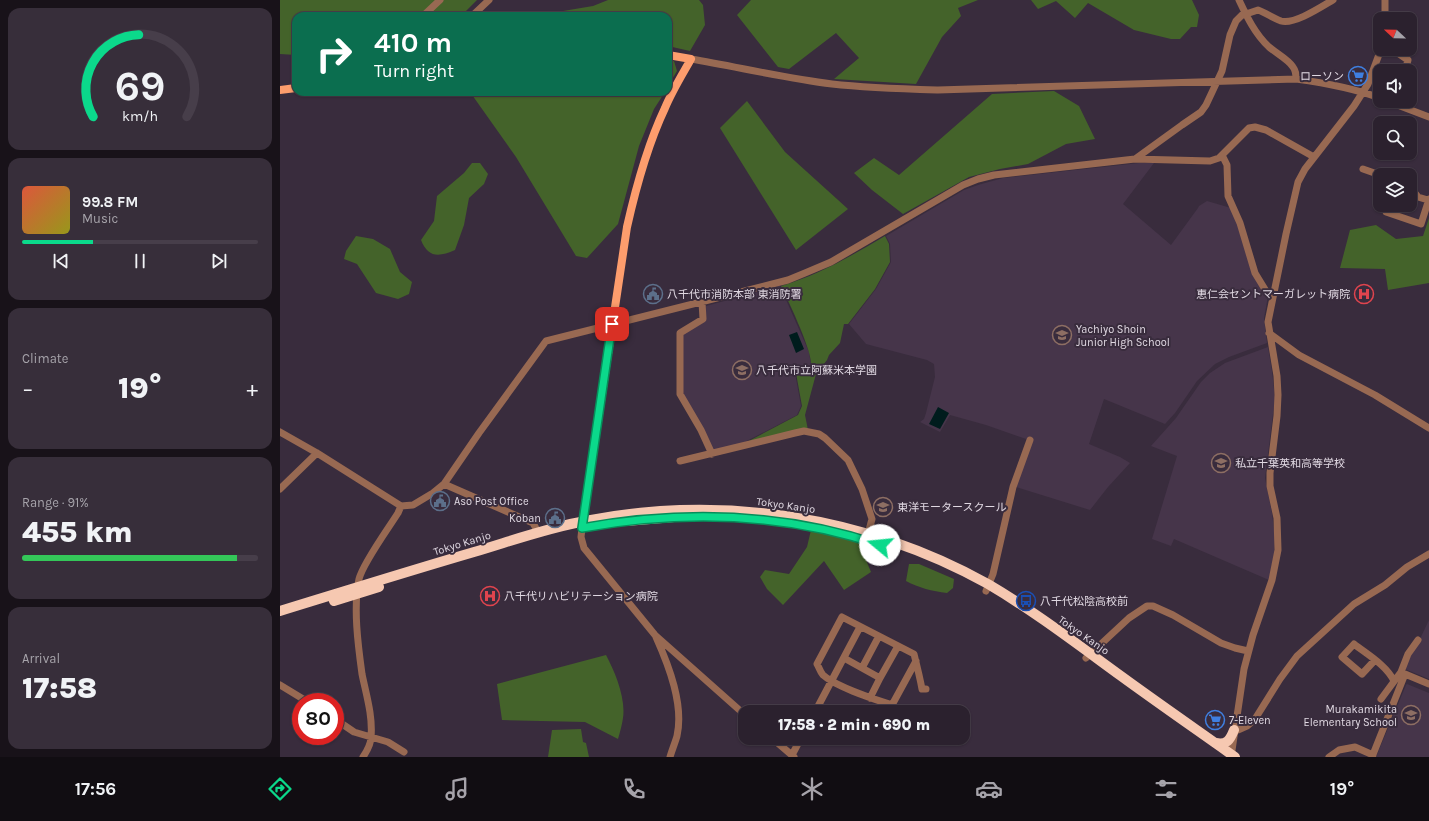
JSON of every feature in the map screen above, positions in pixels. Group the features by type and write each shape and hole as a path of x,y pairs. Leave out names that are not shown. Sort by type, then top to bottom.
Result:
{"highway":[{"name":"Tokyo Kanjo","path":"280,618 358,590 538,532 644,512 731,510 778,515 830,524 868,534 948,564 988,588 1018,610 1216,743 1230,756"},
{"name":"Tokyo Kanjo","path":"280,611 473,558 582,524 702,516 747,517 796,524 860,538 905,553 988,588"},
{"name":"Tokyo Kanjo","path":"1088,656 1230,756"},
{"path":"1216,743 1226,743 1234,730"}],"main road":[{"path":"672,56 691,59 672,94"},
{"path":"280,90 292,88"},
{"path":"582,524 627,227 649,145 671,96"}],"street":[{"path":"427,12 440,0"},
{"path":"476,12 489,0"},
{"path":"1239,0 1254,29 1268,46 1292,65 1295,70 1296,79"},
{"path":"1135,159 1182,124 1201,112 1218,82 1230,35 1236,20 1245,13 1258,10 1282,21 1287,21 1314,11 1333,0"},
{"path":"1385,0 1385,12"},
{"path":"1230,756 1244,668 1248,651 1272,580 1278,550 1277,518 1270,486 1278,394 1277,376 1268,322 1272,298 1295,193 1302,175 1363,92 1368,84 1379,56"},
{"path":"1402,56 1408,60 1407,64"},
{"path":"691,59 788,77 833,84 869,87 938,90 1296,79 1321,82 1373,96"},
{"path":"1408,108 1429,116"},
{"path":"280,432 317,453 401,506 413,505 433,493 444,484 546,341 788,280 805,274 831,262 963,185 978,179 1030,170 1135,159 1210,161 1219,158 1249,128 1255,127 1266,130 1314,157"},
{"path":"1222,155 1227,165 1228,196 1240,223 1254,273 1272,298"},
{"path":"1363,169 1373,173"},
{"path":"1386,212 1421,224 1429,200 1417,196"},
{"path":"702,302 703,319 680,333 680,394 701,430 712,454"},
{"path":"1270,333 1299,355 1375,394 1429,428"},
{"path":"680,461 804,431 819,434 848,460 862,489 872,519 868,534"},
{"path":"988,588 993,574 1013,487 1030,440"},
{"path":"280,489 317,453"},
{"path":"444,484 533,523 538,532"},
{"path":"363,757 369,746 371,738 369,714 360,660 357,619 358,590 362,570 401,506"},
{"path":"582,524 581,537 584,548 655,635 738,708"},
{"path":"1234,730 1247,726 1255,719 1280,679 1297,656 1354,604 1385,585 1407,567 1429,554"},
{"path":"1088,656 1129,618 1147,606 1153,606 1173,615 1222,643 1248,651"},
{"path":"916,661 892,705 870,698 832,681 822,674 817,664 842,617 914,654 916,661 922,690 926,689"},
{"path":"819,705 860,627"},
{"path":"655,635 667,662 674,683 679,718 677,736 670,757"},
{"path":"862,668 879,636"},
{"path":"1328,757 1339,750 1355,747 1372,756 1403,673 1408,654 1418,640"},
{"path":"1375,660 1362,674 1342,657 1354,644 1375,660 1385,669 1394,681"},
{"path":"870,698 898,646"},
{"path":"844,658 880,678"},
{"path":"1381,699 1394,681 1403,673"},
{"path":"1403,673 1429,684"},
{"path":"280,685 293,693"},
{"path":"344,725 354,732 388,742 404,752"},
{"path":"780,745 793,756 798,745"}],"shaded area":[{"name":"Yachiyo Shoin Junior High School","path":"1139,163 1154,163 1123,204 1171,245 1199,206 1207,201 1231,208 1268,296 1264,318 1267,343 1229,357 1215,364 1197,381 1175,413 1165,424 1104,399 1089,444 1120,457 1130,463 1090,510 1016,487 1032,441 986,425 950,415 940,432 920,422 924,419 926,413 935,377 934,364 927,360 866,344 849,324 876,289 891,262 890,244 886,236 964,190 1003,178"},
{"name":"八千代市立阿蘇米本学園","path":"780,286 809,352 810,367 795,373 801,406 797,415 741,444 714,451 683,395 682,334 705,316 706,306"},
{"path":"797,332 804,349 796,353 789,335"},
{"name":"私立千葉英和高等学校","path":"1268,347 1275,398 1265,478 1272,513 1275,539 1269,580 1174,539 1171,546 1152,539 1177,456 1151,446 1176,418 1201,382 1210,373 1225,363"},
{"path":"938,407 949,413 940,429 929,424"},
{"path":"1429,620 1429,679 1405,669 1408,660"},
{"name":"Murakamikita Elementary School","path":"1407,684 1429,693 1429,757 1376,757 1406,685"}],"green space":[{"path":"280,0 477,0 465,12 292,12 292,55 280,54"},
{"path":"608,0 699,0 703,5 705,25 690,51 672,47 672,12 544,12 563,11 593,6"},
{"path":"751,0 978,0 958,8 961,16 942,37 916,84 834,79 859,58 836,33 789,69 778,67 737,15"},
{"path":"1031,0 1192,0 1199,15 1197,27 1191,27 1180,39 1171,39 1134,30 1088,3 1075,18 1056,1 1038,9"},
{"path":"672,61 674,61 677,71 672,79"},
{"path":"1054,91 1079,106 1095,139 1066,144 1028,164 969,177 903,214 872,190 854,173 874,158 899,175 992,94"},
{"path":"473,96 662,96 654,109 639,146 618,224 587,258 576,256 516,157"},
{"path":"747,101 785,152 848,209 796,250 720,128"},
{"path":"472,163 480,163 488,174 484,184 469,198 464,225 455,250 439,255 431,253 427,250 421,240 434,221 437,196 464,173"},
{"path":"1429,218 1429,283 1388,290 1385,269 1340,268 1350,230 1376,225 1396,239 1423,236"},
{"path":"356,236 373,239 390,249 400,272 412,282 409,294 398,299 376,293 357,264 344,259 346,251"},
{"path":"885,236 889,244 890,262 875,289 848,324 844,324 840,343 829,355 816,374 805,415 808,430 747,442 798,415 802,406 796,373 809,368 811,362 800,328 781,286 822,271"},
{"path":"811,530 849,539 859,543 871,572 844,590 824,561 783,605 767,589 760,577 765,570 789,574 807,547"},
{"path":"909,564 919,564 954,579 953,588 947,593 931,590 906,581"},
{"path":"606,655 616,677 623,702 624,710 622,726 618,739 585,722 502,720 497,684"},
{"path":"581,729 583,742 586,743 589,757 548,757 552,730"}],"place":[{"name":"ローソン","path":"1358,76"},
{"name":"八千代市消防本部 東消防署","path":"653,294"},
{"name":"恵仁会セントマーガレット病院","path":"1364,294"},
{"name":"Yachiyo Shoin Junior High School","path":"1062,335"},
{"name":"八千代市立阿蘇米本学園","path":"742,370"},
{"name":"私立千葉英和高等学校","path":"1221,463"},
{"name":"Aso Post Office","path":"440,501"},
{"name":"東洋モータースクール","path":"883,507"},
{"name":"Koban","path":"555,518"},
{"name":"八千代リハビリテーション病院","path":"490,596"},
{"name":"八千代松陰高校前","path":"1026,601"},
{"name":"Murakamikita Elementary School","path":"1411,715"},
{"name":"7-Eleven","path":"1215,720"}],"route":[{"path":"612,324 582,528 623,521 676,517 747,517 831,531 868,540 880,545"}]}
